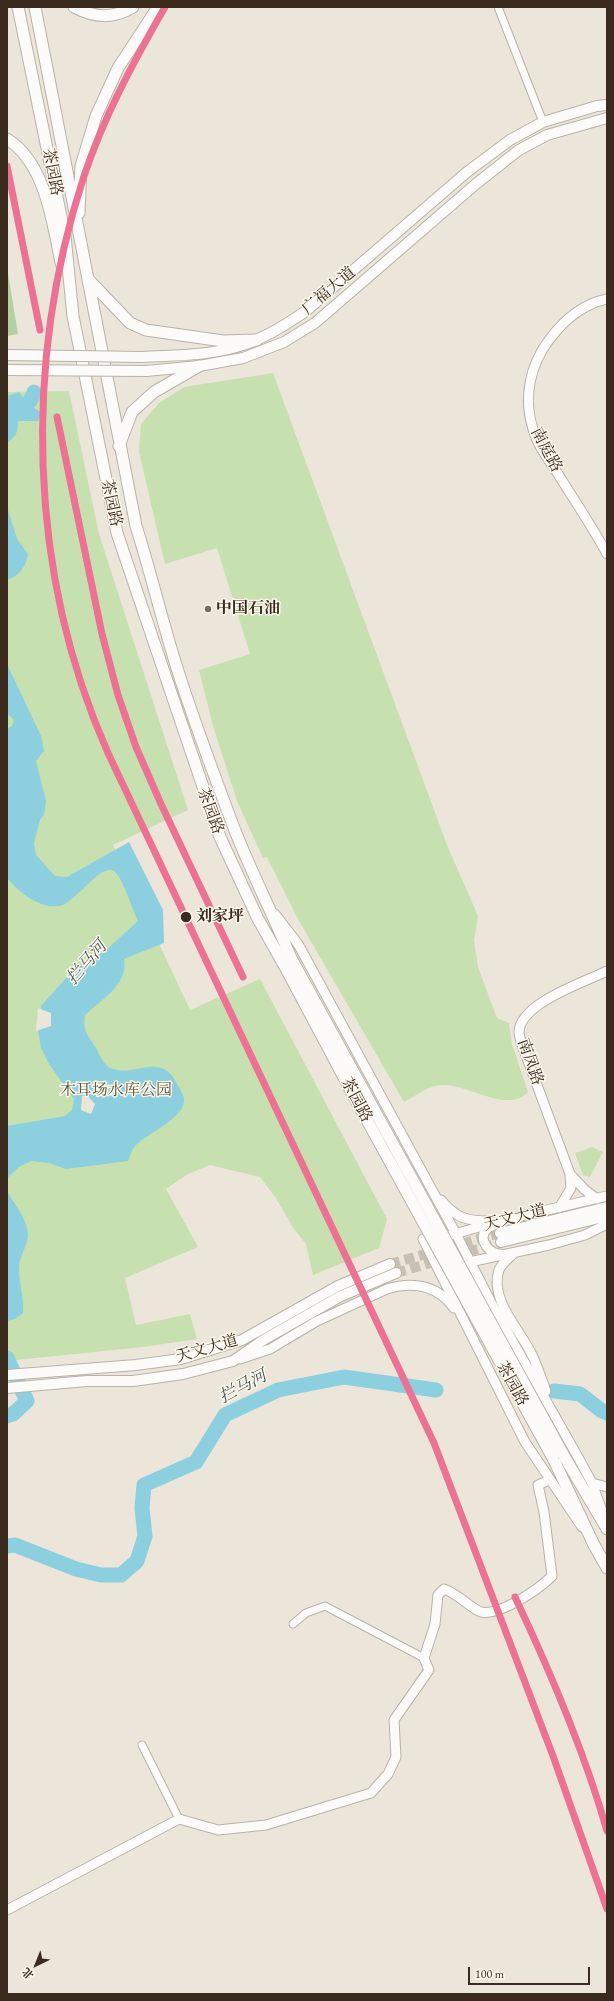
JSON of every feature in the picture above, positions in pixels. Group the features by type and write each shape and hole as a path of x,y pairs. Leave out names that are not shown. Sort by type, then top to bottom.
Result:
{"main road":[{"name":"茶园路","path":"18,7 65,236 73,316 117,533 220,837 258,919 287,961 558,1457 607,1530"},
{"name":"茶园路","path":"35,7 119,446 136,526 150,570 177,668 234,829 271,909 287,961"},
{"path":"74,7 88,15 102,16 122,14 134,7"},
{"path":"78,230 81,166 96,116 118,68 158,7"},
{"name":"广福大道","path":"7,355 142,357 194,354 235,348 257,340 279,329 306,311 467,172 510,140 543,122 607,104"},
{"name":"广福大道","path":"7,370 146,371 199,366 243,358 284,342 315,323 477,183 519,150 548,135 607,118"},
{"path":"7,138 32,165 42,184 73,316"},
{"path":"88,279 130,323 146,330 223,341 257,340"},
{"path":"119,446 132,412 154,392 199,366"},
{"name":"天文大道","path":"607,1207 501,1238 607,1216"},
{"name":"天文大道","path":"7,1375 85,1367 136,1365 181,1359 242,1340 338,1286 390,1264"},
{"name":"天文大道","path":"7,1388 86,1381 143,1380 183,1374 233,1361 266,1339 341,1296 396,1273"},
{"name":"茶园路","path":"558,1457 594,1545 607,1568"}],"street":[{"path":"498,7 543,122"},
{"name":"南庭路","path":"607,299 599,301 579,311 557,328 541,351 530,376 528,405 533,429 544,452 607,554"},
{"name":"茶园路","path":"271,909 298,944 456,1234 495,1310 592,1483 607,1524"},
{"name":"南凤路","path":"570,1174 524,1050 519,1031 524,1017 538,1004 607,971"},
{"path":"570,1174 585,1190 597,1199"},
{"path":"559,1208 571,1188 570,1174"},
{"path":"429,1186 457,1216 472,1221 500,1221"},
{"name":"天文大道","path":"423,1239 456,1234 500,1221 607,1196"},
{"path":"500,1221 486,1230 484,1235 485,1244 490,1251 498,1254 513,1254"},
{"name":"天文大道","path":"439,1270 470,1261 513,1254 585,1235 607,1224"},
{"name":"茶园路","path":"423,1239 525,1442 549,1480 594,1545"},
{"path":"513,1254 499,1268 497,1284 498,1293 502,1304 533,1356 558,1422"},
{"name":"天文大道","path":"233,1361 270,1349 317,1321 400,1285 419,1285 436,1291 448,1301 465,1323"},
{"path":"465,1323 464,1308 474,1299 481,1298 495,1310"},
{"path":"424,1658 435,1624 438,1595 444,1589 454,1592 480,1612 496,1612 542,1587 552,1576 546,1527 538,1485 549,1480"},
{"path":"592,1483 607,1487"},
{"path":"7,1910 179,1819 218,1830 266,1825 371,1793 388,1774 396,1757 394,1720 429,1670 424,1658 325,1606 306,1613 294,1624"},
{"path":"142,1745 179,1819"}],"green space":[{"path":"7,267 18,334 7,336"},
{"path":"273,373 447,845 478,916 474,941 478,967 497,1018 509,1023 512,1044 528,1092 519,1098 509,1100 498,1099 453,1086 438,1085 404,1102 298,919 267,857 263,858 237,801 213,726 199,670 250,654 217,548 165,564 139,452 141,424 159,403 184,387"},
{"name":"木耳场水库公园","path":"69,391 99,534 188,810 113,845 190,1010 260,979 387,1219 379,1248 313,1275 306,1244 294,1229 275,1197 260,1177 210,1165 188,1174 166,1189 198,1247 125,1278 136,1325 190,1314 197,1339 143,1347 7,1361 7,392"},
{"path":"592,1147 603,1152 590,1177 583,1175 575,1153"}],"water":[{"path":"19,392 28,404 42,413 38,421 18,421 18,429 16,434 7,443 7,396"},
{"path":"7,507 17,539 28,554 26,563 22,570 7,580"},
{"path":"7,664 41,736 44,751 36,761 46,801 44,815 40,820 34,843 36,855 55,876 67,877 129,842 163,910 164,943 124,959 124,968 118,984 106,997 85,1015 84,1025 86,1031 107,1066 116,1070 153,1067 162,1068 170,1074 184,1098 183,1105 179,1112 166,1124 136,1145 128,1161 66,1169 49,1163 31,1161 19,1167 7,1178 7,1126 65,1116 72,1110 74,1099 49,1064 41,1048 38,1031 41,1006 67,977 83,964 104,952 138,921 121,880 114,871 109,870 102,872 73,898 59,906 44,905 37,902 23,894 7,878 7,729 12,726 14,720 7,713"},
{"path":"7,1191 26,1224 28,1239 19,1263 23,1313 15,1319 7,1321"}],"pier":[{"path":"38,1008 51,1013 51,1026 36,1031"},
{"path":"87,1095 95,1104 91,1114 81,1110 82,1096"}],"waterway":[{"name":"拦马河","path":"7,418 27,405 34,392"},
{"name":"拦马河","path":"7,1358 27,1401 13,1414 7,1416"},
{"name":"拦马河","path":"7,1546 15,1545 76,1569 101,1575 121,1575 137,1561 145,1536 142,1508 144,1485 196,1462 225,1415 278,1390 344,1377 436,1390"},
{"name":"拦马河","path":"554,1391 580,1394 602,1411 607,1413"}],"tunnel":[{"path":"390,1264 500,1233"},
{"path":"396,1273 501,1242"}],"transit line":[{"path":"165,7 120,89 92,154 84,176 64,247 51,320 44,393 43,467 49,541 62,613 81,684 108,753 434,1443 553,1756 607,1909"},
{"path":"7,166 40,330"},
{"path":"57,417 102,634 118,695 136,747 161,804 243,977"},
{"path":"515,1597 566,1712 588,1771 607,1831"}],"place":[{"name":"中国石油","path":"208,609"},
{"name":"刘家坪","path":"186,917"}]}
